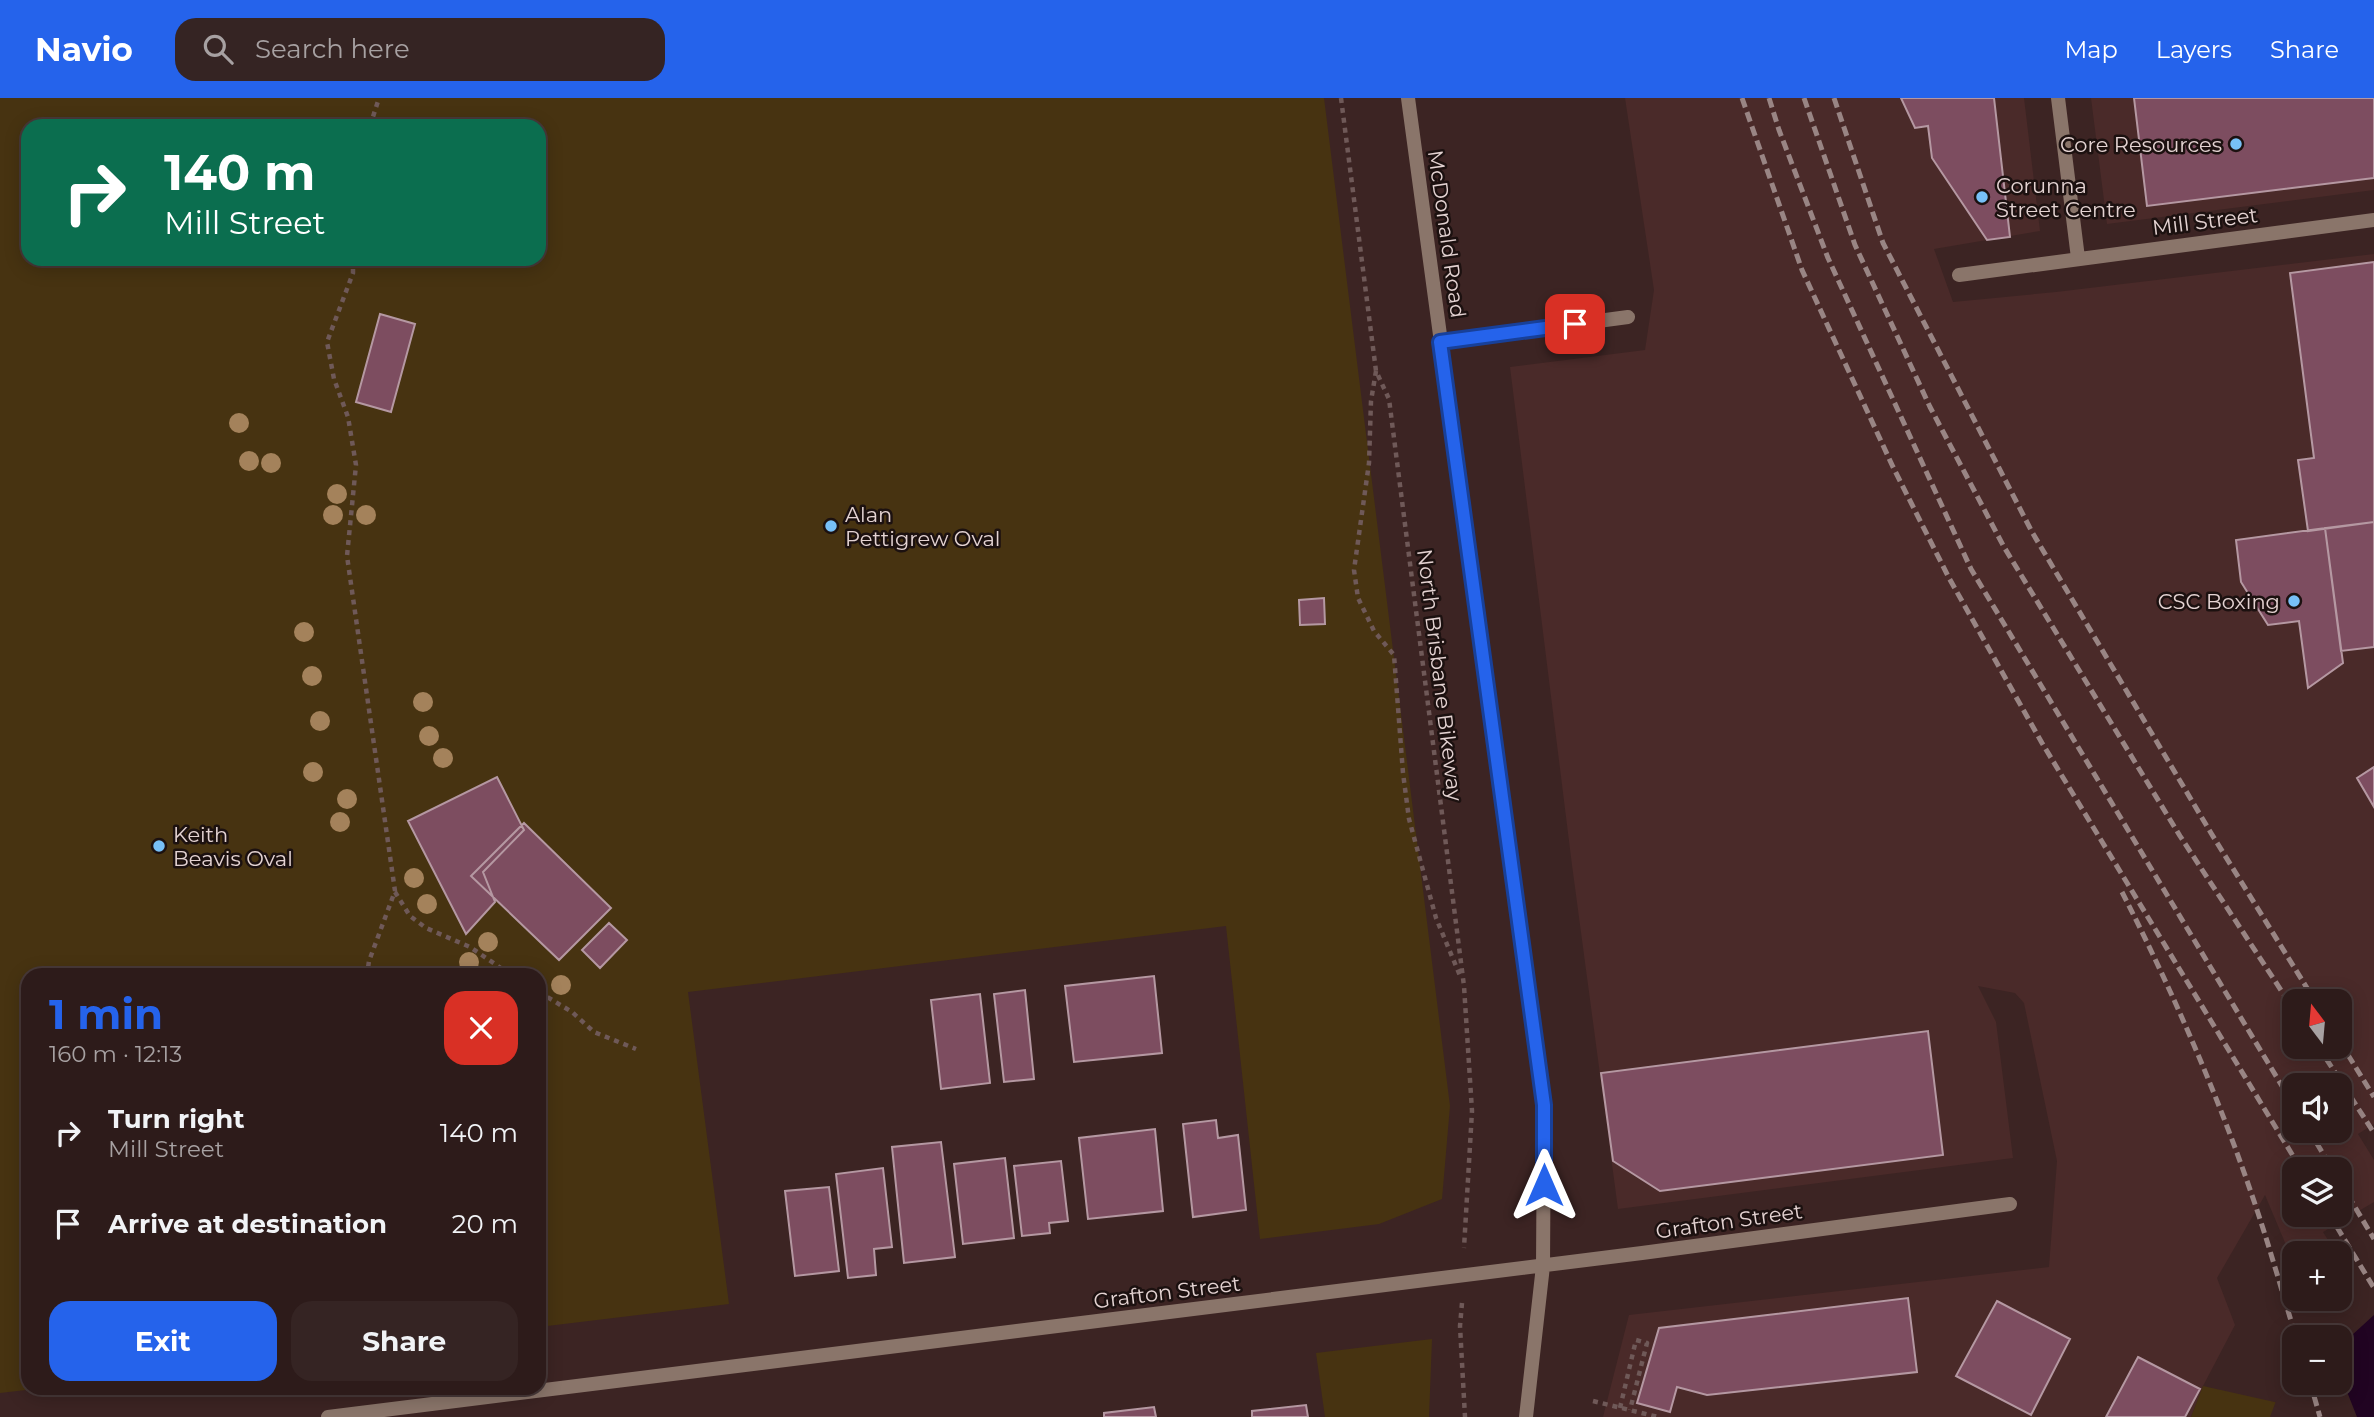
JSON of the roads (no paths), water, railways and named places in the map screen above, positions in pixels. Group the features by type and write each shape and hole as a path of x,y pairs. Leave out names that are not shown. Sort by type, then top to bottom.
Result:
{"street":[{"name":"McDonald Road","path":"1408,98 1544,1105 1543,1266 1526,1417"},
{"path":"2058,98 2078,258"},
{"name":"Mill Street","path":"1959,275 2374,220"},
{"path":"1440,342 1628,317"},
{"name":"Grafton Street","path":"546,1394 2010,1204"},
{"name":"Grafton Street","path":"328,1417 414,1411 539,1395"}],"railway":[{"path":"1742,98 1802,270 1893,467 1949,578 2042,743 2294,1157"},
{"path":"1769,98 1828,258 1971,569 2282,1086"},
{"path":"1804,98 1855,245 1930,407 2004,547 2180,836 2282,992"},
{"path":"1834,98 1883,243 2032,532 2211,833 2308,989"},
{"path":"2122,892 2178,1009 2228,1129 2257,1210 2292,1325"},
{"path":"2326,1059 2374,1133"},
{"path":"2351,1059 2374,1097"},
{"path":"2317,1143 2325,1157"},
{"path":"2352,1202 2374,1239"},
{"path":"2337,1227 2374,1288"},
{"path":"2314,1395 2320,1417"}],"place":[{"name":"Core Resources","path":"2236,144"},
{"name":"Corunna Street Centre","path":"1982,197"},
{"name":"Alan Pettigrew Oval","path":"831,526"},
{"name":"CSC Boxing","path":"2294,601"},
{"name":"Keith Beavis Oval","path":"159,846"}]}
